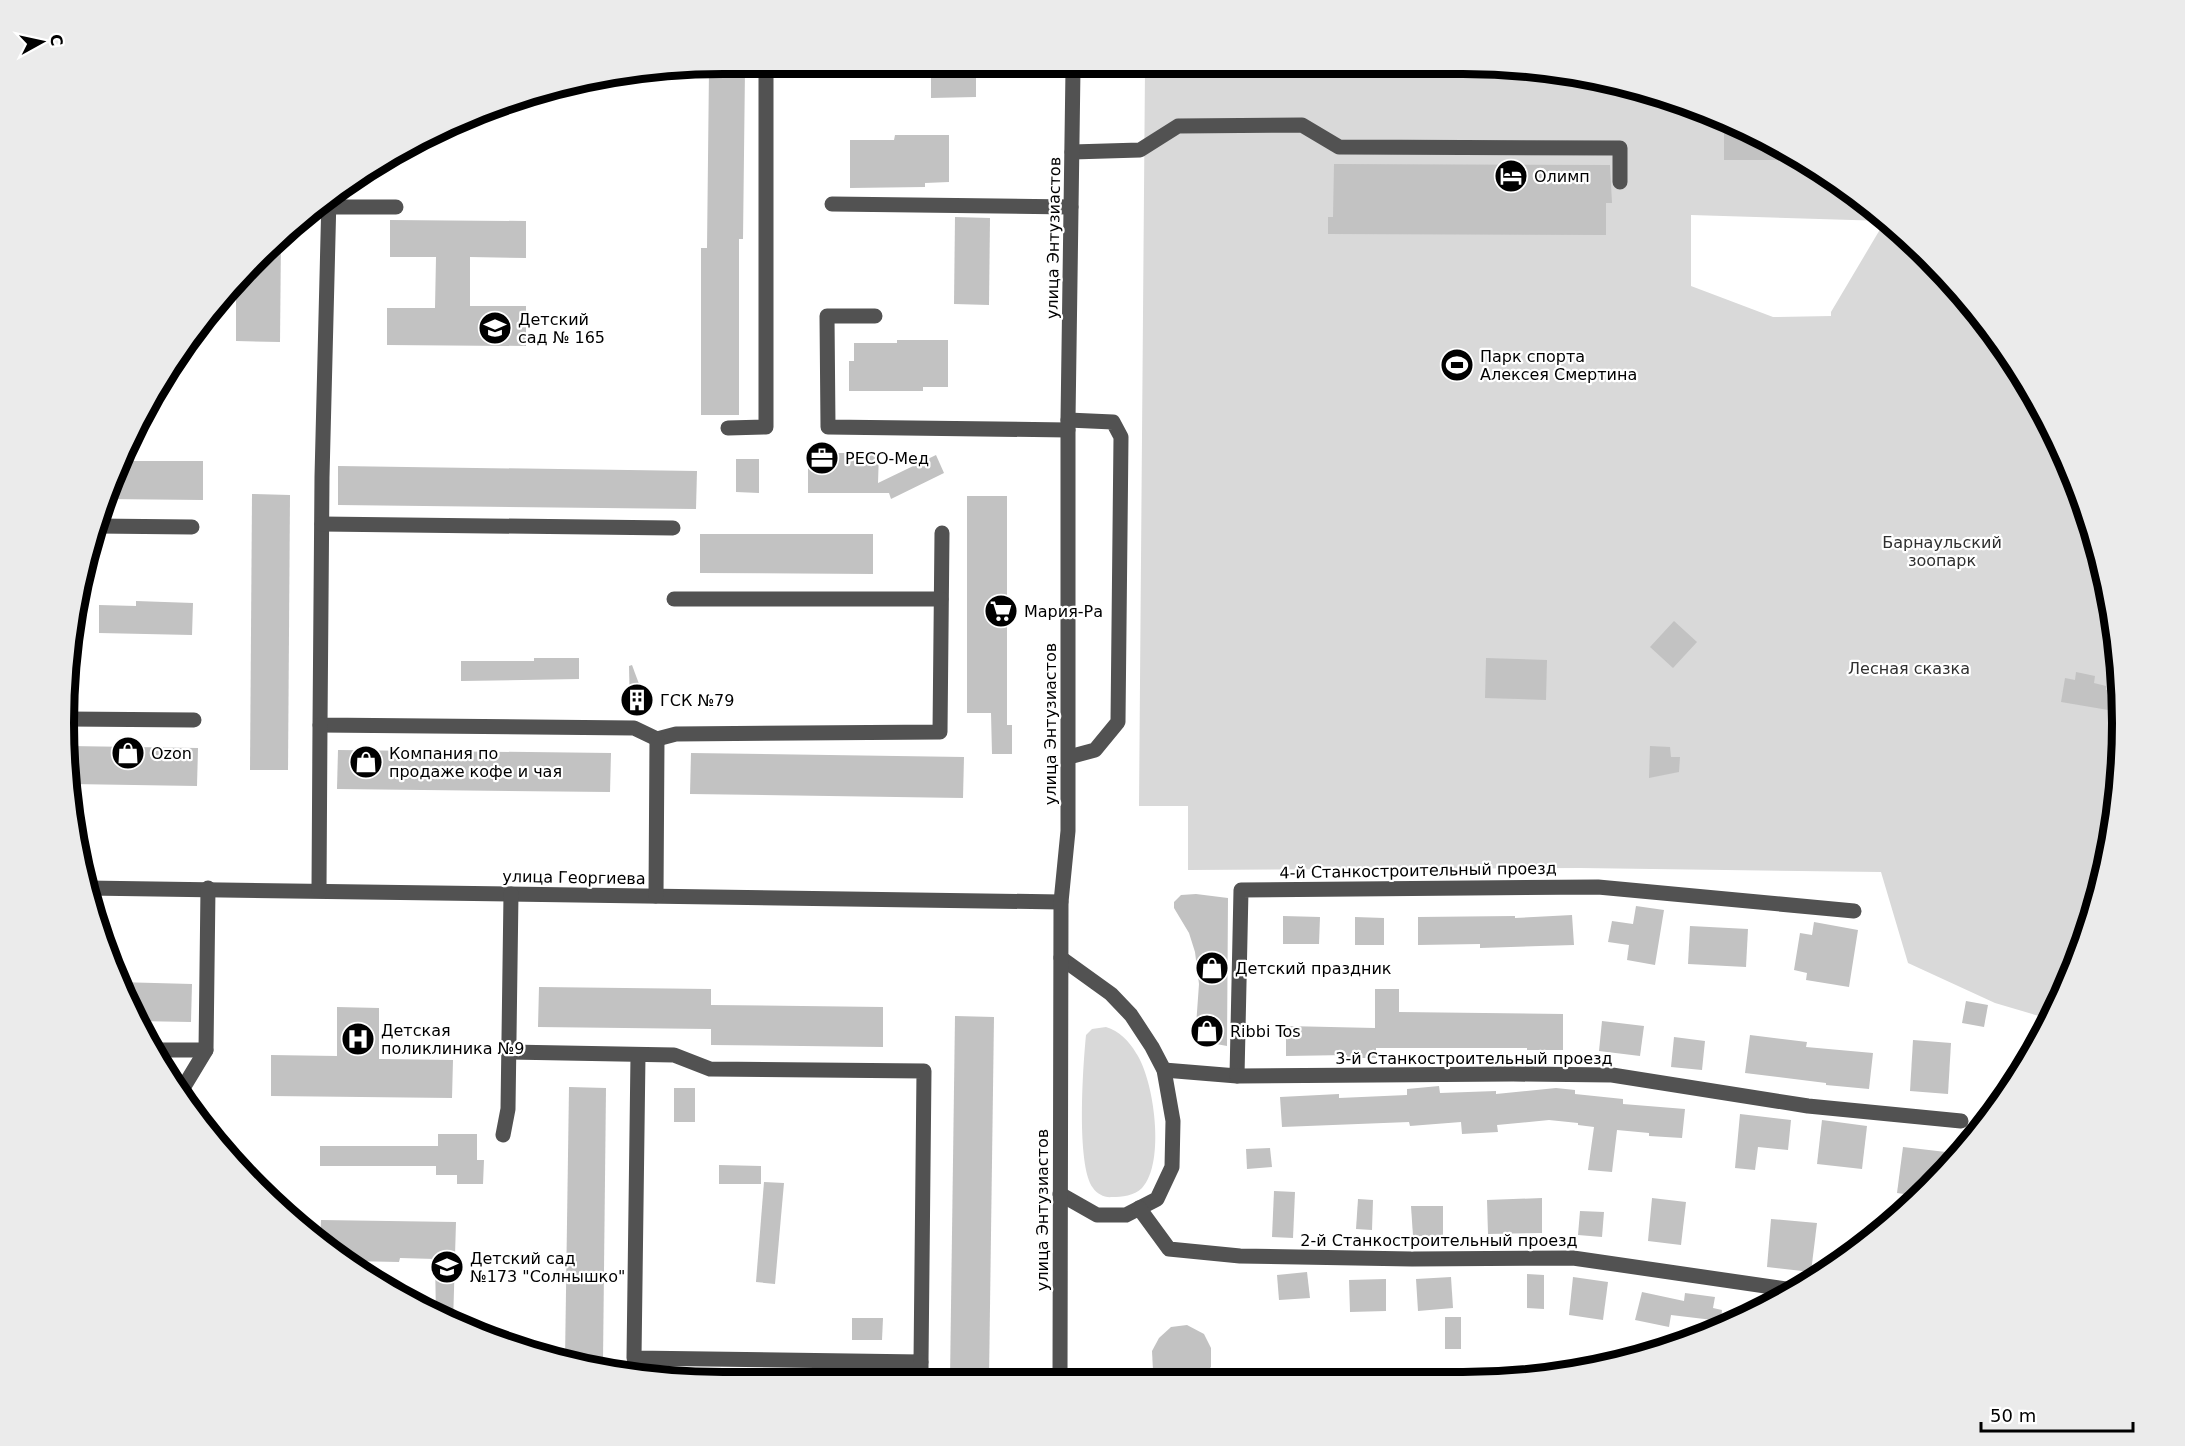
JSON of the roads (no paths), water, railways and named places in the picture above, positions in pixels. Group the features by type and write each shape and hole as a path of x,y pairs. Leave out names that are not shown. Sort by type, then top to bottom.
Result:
{"street":[{"path":"728,428 766,427 766,74"},
{"name":"улица Энтузиастов","path":"1060,1372 1061,902 1068,831 1068,425 1073,74"},
{"path":"1072,152 1140,150 1178,126 1302,125 1339,147 1620,148 1620,182"},
{"path":"334,204 396,207"},
{"path":"832,204 1071,207"},
{"path":"319,890 325,211"},
{"path":"875,315 827,316 828,427 1068,425 1113,422 1122,437 1118,722 1095,750 1069,757"},
{"path":"322,524 673,528"},
{"path":"104,526 192,527"},
{"path":"320,725 634,728 657,739 676,734 940,732 942,533"},
{"path":"674,599 941,598"},
{"path":"74,719 194,720"},
{"path":"656,896 657,739"},
{"name":"4-й Станкостроительный проезд","path":"1237,1076 1241,890 1598,886 1854,911"},
{"name":"улица Георгиева","path":"95,888 1061,902"},
{"path":"184,1086 206,1050 208,888"},
{"path":"503,1135 508,1109 511,894"},
{"path":"1060,1194 1096,1215 1126,1215 1157,1199 1172,1167 1173,1121 1164,1070 1131,1015 1111,994 1061,958"},
{"path":"162,1050 206,1050"},
{"path":"509,1052 674,1055 710,1069 924,1071 921,1372"},
{"path":"638,1055 634,1358 921,1362"},
{"path":"1164,1070 1237,1076"},
{"name":"3-й Станкостроительный проезд","path":"1237,1076 1612,1075 1808,1106 1961,1121"},
{"name":"2-й Станкостроительный проезд","path":"1139,1208 1169,1249 1251,1256 1412,1259 1573,1258 1781,1288"}],"place":[{"name":"Олимп","path":"1511,176"},
{"name":"Детский сад № 165","path":"495,328"},
{"name":"Парк спорта Алексея Смертина","path":"1457,365"},
{"name":"РЕСО-Мед","path":"822,458"},
{"name":"Мария-Ра","path":"1001,611"},
{"name":"ГСК №79","path":"637,700"},
{"name":"Ozon","path":"128,753"},
{"name":"Компания по продаже кофе и чая","path":"366,762"},
{"name":"Детский праздник","path":"1212,968"},
{"name":"Ribbi Tos","path":"1207,1031"},
{"name":"Детская поликлиника №9","path":"358,1039"},
{"name":"Детский сад №173 \"Солнышко\"","path":"447,1267"}],"park label":[{"name":"Барнаульский зоопарк","path":"1942,551"},
{"name":"Лесная сказка","path":"1909,668"}]}
